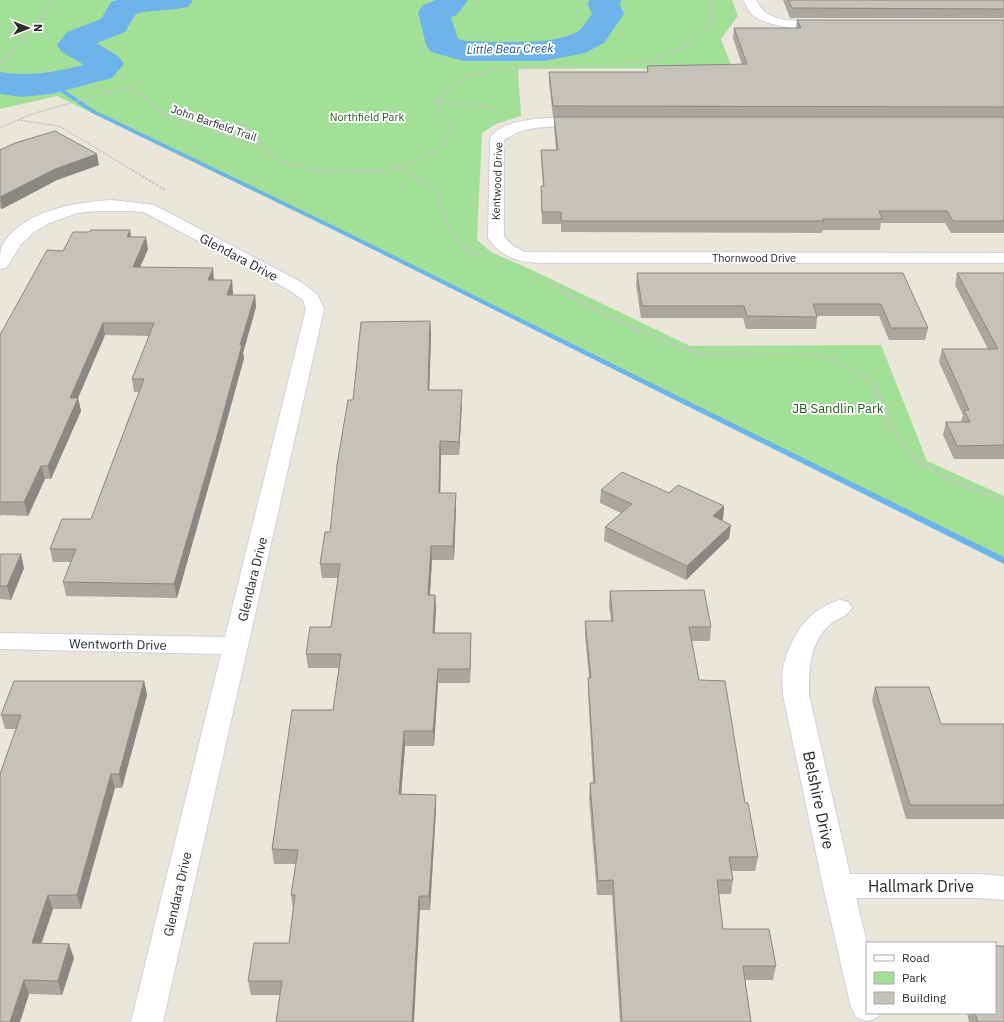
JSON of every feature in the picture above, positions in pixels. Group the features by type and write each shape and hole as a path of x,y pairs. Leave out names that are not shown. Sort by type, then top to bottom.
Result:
{"street":[{"path":"750,0 755,10 762,17 778,22 796,24 840,24"},
{"name":"Kentwood Drive","path":"506,250 496,238 497,138 505,131 522,125 544,122 599,123"},
{"name":"Glendara Drive","path":"0,264 14,241 32,225 54,215 84,206 128,205 148,208 295,286 311,298 315,309 147,1022"},
{"name":"Thornwood Drive","path":"506,250 524,258 1004,258"},
{"name":"Belshire Drive","path":"840,608 819,620 806,639 796,666 796,695 838,886 866,1003"},
{"name":"Wentworth Drive","path":"0,641 236,646"},
{"name":"Hallmark Drive","path":"838,886 978,886 1004,888"}],"path":[{"path":"0,60 20,46 37,26 53,0"},
{"path":"438,102 450,86 468,76 503,68 608,66 651,61 685,47 703,31 712,20 712,0"},
{"name":"John Barfield Trail","path":"0,128 32,114 127,87 154,102 164,114 188,124 234,137 257,146 288,164 306,168 348,173 372,172 397,166 434,152 445,142 451,134 451,125 439,114 438,102"},
{"path":"438,102 480,106 496,110 513,115 522,125"},
{"path":"17,120 59,126 166,190"},
{"path":"397,166 437,192 447,227 467,252 481,258"},
{"path":"537,279 552,284 598,312 679,347 703,354 804,353 834,360 871,380 883,400 897,437 911,455 942,476 1004,500"}],"green space":[{"name":"Northfield Park","path":"0,0 732,0 738,16 721,39 732,68 518,69 521,116 496,124 482,133 477,240 491,252 532,270 690,346 881,345 927,461 1004,496 1004,561 482,302 57,96 0,109"}],"building":[{"path":"788,0 1004,0 1004,9 792,8"},
{"path":"797,20 1004,20 1004,107 553,106 549,72 648,72 647,66 747,64 734,28 801,28"},
{"path":"554,117 1004,117 1004,221 953,221 947,211 879,211 882,219 823,219 824,221 561,221 561,212 542,212 541,186 544,186 541,150 558,150"},
{"path":"55,131 97,154 55,169 0,197 0,150 15,143"},
{"path":"91,230 130,230 127,237 146,237 133,267 213,268 208,280 232,280 227,295 255,295 240,345 242,345 216,440 174,584 63,582 76,549 50,549 62,519 91,519 144,379 132,379 154,323 103,323 70,398 78,398 48,466 41,466 24,502 0,502 0,335 47,250 63,251 73,232 89,232"},
{"path":"637,273 903,273 928,328 891,328 881,304 813,304 817,317 747,316 744,306 642,306"},
{"path":"957,273 1004,273 1004,445 957,446 946,422 970,422 964,410 969,410 942,349 998,349"},
{"path":"430,321 428,390 462,390 459,442 440,441 439,493 456,493 453,546 431,546 428,595 435,595 433,633 471,633 470,669 438,669 433,731 404,731 399,794 436,795 429,896 419,896 412,1022 276,1022 282,981 248,981 254,943 289,943 295,895 291,895 298,850 272,849 292,710 333,710 341,654 306,654 310,627 331,627 340,564 320,564 325,532 330,532 337,465 348,400 353,400 361,322"},
{"path":"622,472 669,493 678,485 724,506 713,516 731,525 687,566 605,527 632,504 601,490"},
{"path":"0,554 21,554 7,586 0,586"},
{"path":"704,590 711,627 689,627 699,680 725,681 745,803 748,803 758,857 729,857 733,880 717,880 723,929 769,929 776,966 743,966 751,1022 622,1022 613,880 598,881 590,783 595,783 588,678 591,678 585,621 613,621 610,591"},
{"path":"14,681 144,681 119,774 111,774 77,895 48,895 32,943 69,944 58,981 24,980 10,1022 0,1022 0,774 21,715 1,715"},
{"path":"875,687 929,687 941,724 1004,724 1004,805 910,805"},
{"path":"996,946 1004,946 1004,1022 978,1022 975,1014 996,1014"}],"waterway":[{"name":"Little Bear Creek","path":"0,83 22,86 51,83 100,71 107,64 74,45 79,39 114,25 122,9 137,3 177,0"},
{"name":"Little Bear Creek","path":"452,0 446,8 434,12 443,45 464,51 544,51 573,46 592,36 608,14 604,5 605,0"},
{"path":"51,83 94,112 316,219 1004,561"}],"park label":[{"name":"JB Sandlin Park","path":"838,408"}]}
